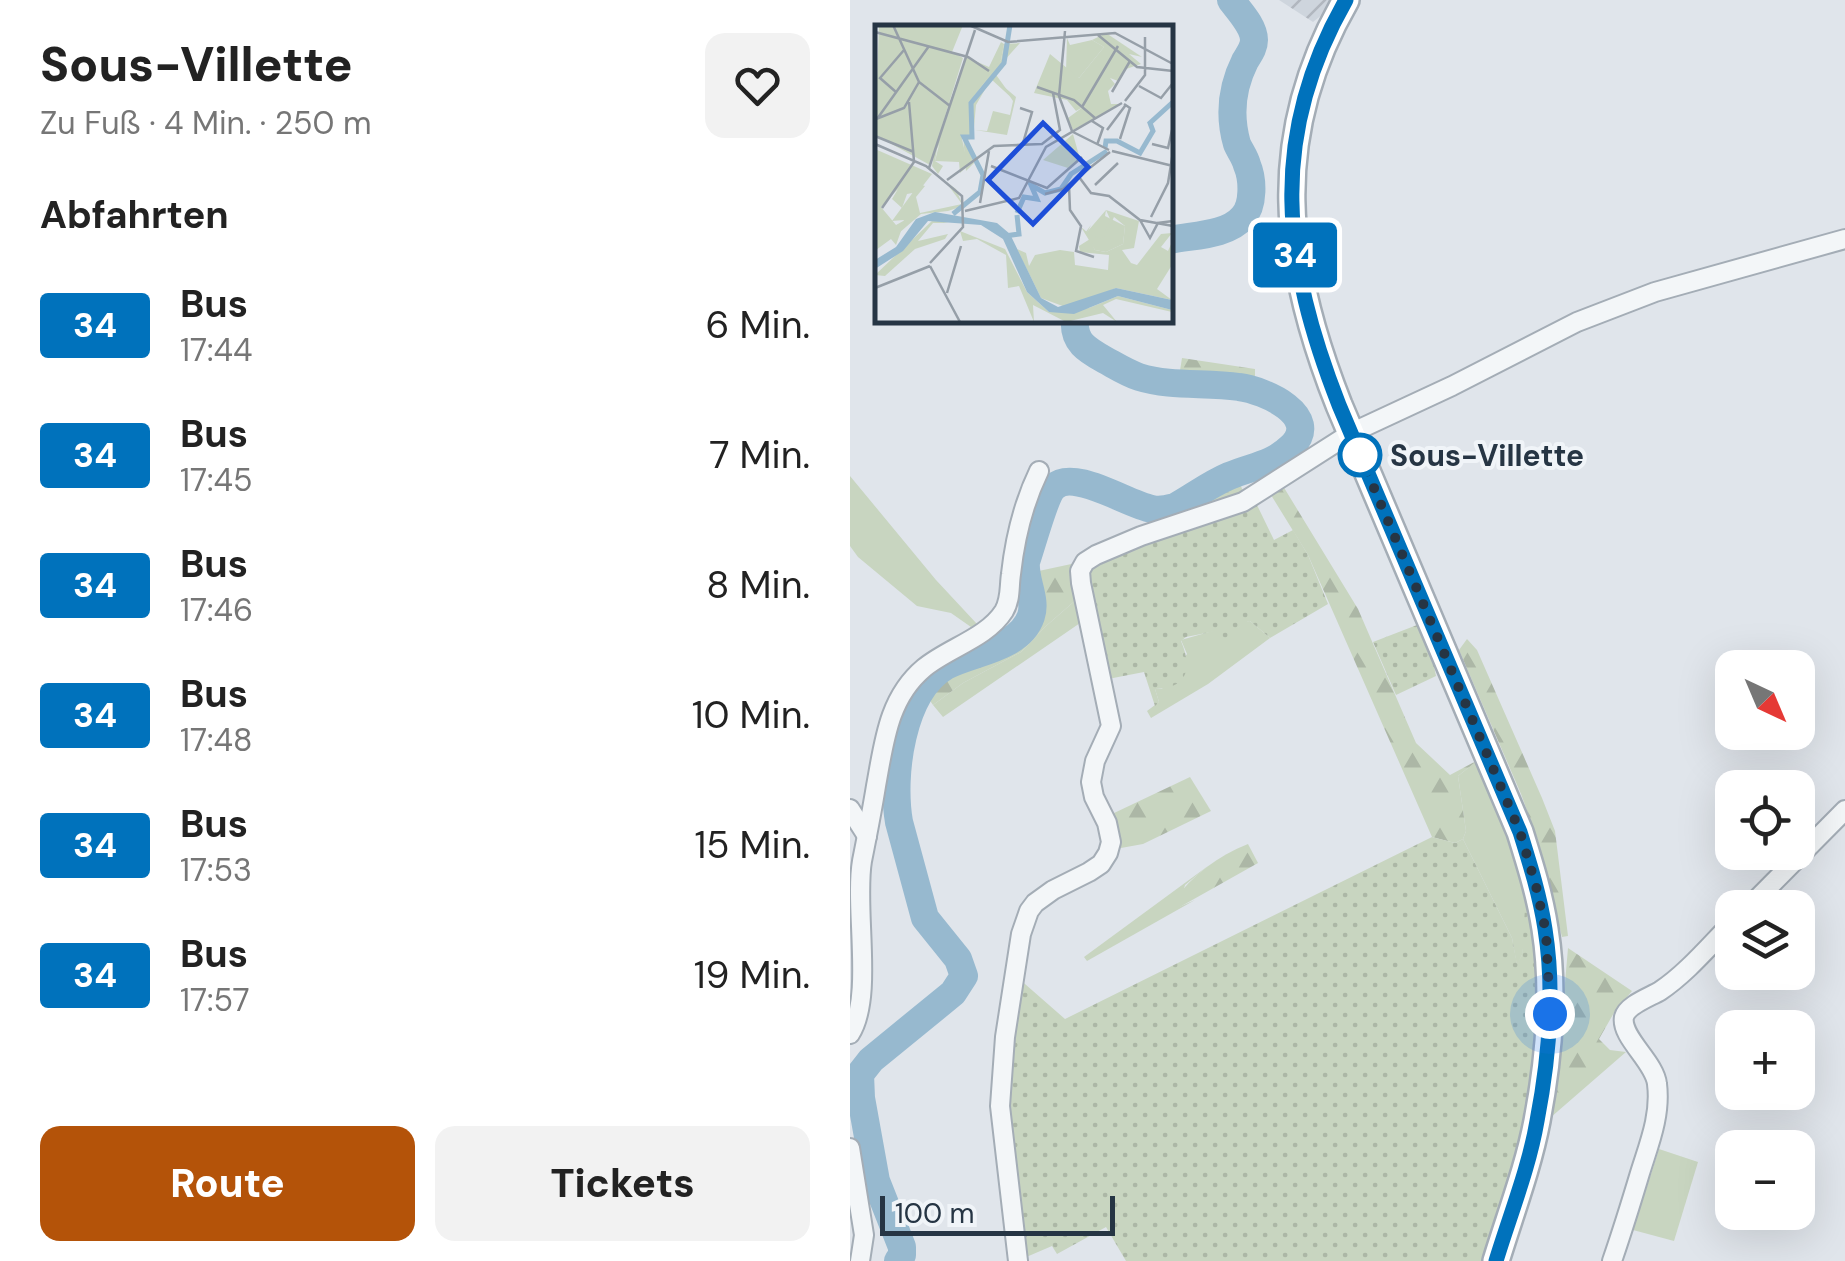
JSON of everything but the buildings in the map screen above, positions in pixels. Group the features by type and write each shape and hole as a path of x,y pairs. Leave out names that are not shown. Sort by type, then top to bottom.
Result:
{"main road":[{"path":"1346,0 1317,59 1303,105 1293,163 1294,246 1302,297 1326,372 1520,832 1546,932 1550,1014 1541,1098 1532,1144 1496,1261"}],"street":[{"path":"1018,1261 1000,1106 1007,1020 1021,934 1035,903 1101,864 1111,842 1092,787 1093,767 1111,726 1081,583 1084,562 1140,536 1243,502 1351,432 1608,308 1845,239"},
{"path":"850,1034 855,1026 862,969 860,876 894,707 917,674 980,634 1006,608 1024,506 1039,472"},
{"path":"850,809 867,836"},
{"path":"1766,890 1845,810"},
{"path":"1612,1261 1658,1103 1654,1069 1628,1034 1625,1014 1669,985 1715,939"},
{"path":"850,1148 864,1235 860,1261"}],"shaded area":[{"path":"1279,0 1331,0 1313,22"}],"green space":[{"path":"1182,358 1255,369 1255,391 1178,383"},
{"path":"850,476 977,624 971,627 951,613 917,606 858,557 850,546"},
{"path":"1238,479 1245,496 1168,523 1164,514"},
{"path":"1283,486 1358,609 1416,743 1450,775 1478,760 1458,776 1466,831 1463,839 1455,843 1432,837 1308,555 1271,495"},
{"path":"1257,505 1274,540 1293,530 1328,604 1270,638 1250,621 1240,626 1228,641 1222,640 1216,631 1186,637 1181,641 1185,674 1175,685 1155,689 1159,702 1155,706 1144,672 1108,679 1088,573 1092,566 1125,549"},
{"path":"1076,563 1077,599 1021,652 963,683 933,705 926,695 946,674 1009,648 1031,631 1039,603 1034,572"},
{"path":"1077,599 1083,621 943,717 933,705 963,683 1021,652"},
{"path":"1250,621 1270,638 1208,684 1151,718 1147,711 1159,702 1155,689 1162,689 1187,654 1181,640 1216,630 1236,630"},
{"path":"1417,625 1436,676 1396,695 1373,642"},
{"path":"1467,639 1477,650 1555,831 1568,936 1562,937 1539,843 1521,794 1459,650"},
{"path":"1478,760 1511,842 1529,908 1517,966 1512,938 1463,839 1466,831 1458,776"},
{"path":"1190,777 1211,811 1143,844 1121,848 1112,814"},
{"path":"1432,837 1455,843 1463,839 1512,938 1517,964 1522,955 1525,908 1529,908 1532,931 1537,1023 1530,1092 1482,1261 1126,1261 1106,1227 1057,1254 1052,1246 1024,1258 1008,1104 1017,977 1065,1019"},
{"path":"1248,844 1258,863 1178,908 1174,901 1197,875"},
{"path":"1208,866 1185,885 1179,907 1195,900 1087,961 1084,957"},
{"path":"1568,948 1632,991 1599,1039 1610,1050 1626,1052 1550,1118 1558,1064"},
{"path":"1659,1149 1698,1162 1674,1241 1633,1230"}],"waterway":[{"path":"1172,240 1228,228 1243,217 1249,206 1250,177 1237,144 1233,102 1254,40 1249,24 1231,0"},
{"path":"898,1261 902,1247 876,1181 860,1074 871,1060 953,993 964,976 958,959 925,918 899,822 898,759 909,715 931,678 946,666 1006,643 1025,627 1032,610 1026,562 1054,487 1074,482 1155,510 1166,509 1222,479 1276,458 1299,436 1300,425 1295,415 1275,399 1250,389 1139,377 1092,353 1076,334 1075,322"}],"bus line":[{"name":"34","path":"1346,0 1317,59 1297,134 1292,218 1302,297 1339,405 1520,832 1546,932 1550,1014 1541,1098 1532,1144 1496,1261"}],"place":[{"name":"Sous-Villette","path":"1360,455"}],"route":[{"path":"1360,455 1520,832 1546,932 1550,1014"}]}
